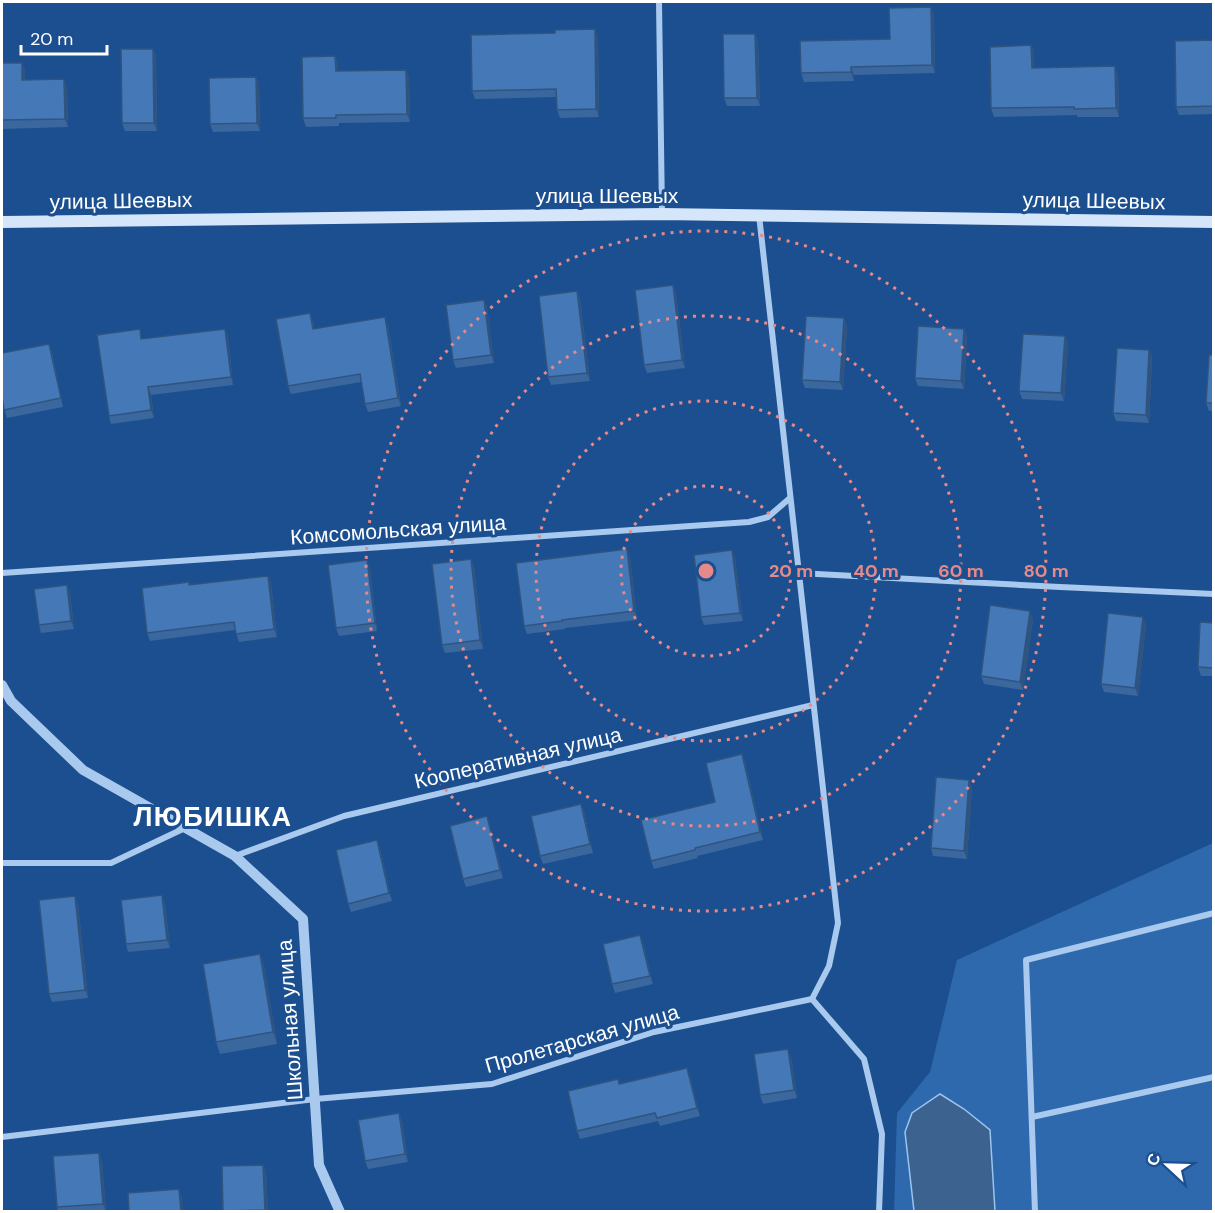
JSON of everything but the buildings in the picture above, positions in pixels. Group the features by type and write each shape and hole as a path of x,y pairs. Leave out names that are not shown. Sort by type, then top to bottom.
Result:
{"main road":[{"name":"улица Шеевых","path":"2,222 662,214 1214,222"}],"street":[{"path":"659,2 662,214"},
{"path":"759,215 838,923 829,966 812,999 864,1059 882,1134 879,1212"},
{"name":"Комсомольская улица","path":"2,573 749,522 768,517 790,498"},
{"path":"798,573 1214,594"},
{"name":"Школьная улица","path":"2,685 11,701 83,770 235,856 303,919 319,1165 340,1212"},
{"name":"Кооперативная улица","path":"235,856 344,816 813,705"},
{"path":"2,863 111,863 184,828"},
{"path":"1035,1212 1026,960 1214,913"},
{"name":"Пролетарская улица","path":"2,1137 315,1099 492,1084 654,1032 812,999"},
{"path":"1032,1117 1214,1077"}],"shaded area":[{"path":"1213,843 1213,1211 894,1212 897,1113 930,1072 957,960"},
{"path":"940,1094 964,1109 990,1130 995,1211 914,1211 905,1132 912,1113"}],"district":[{"name":"ЛЮБИШКА","path":"213,817"}]}
